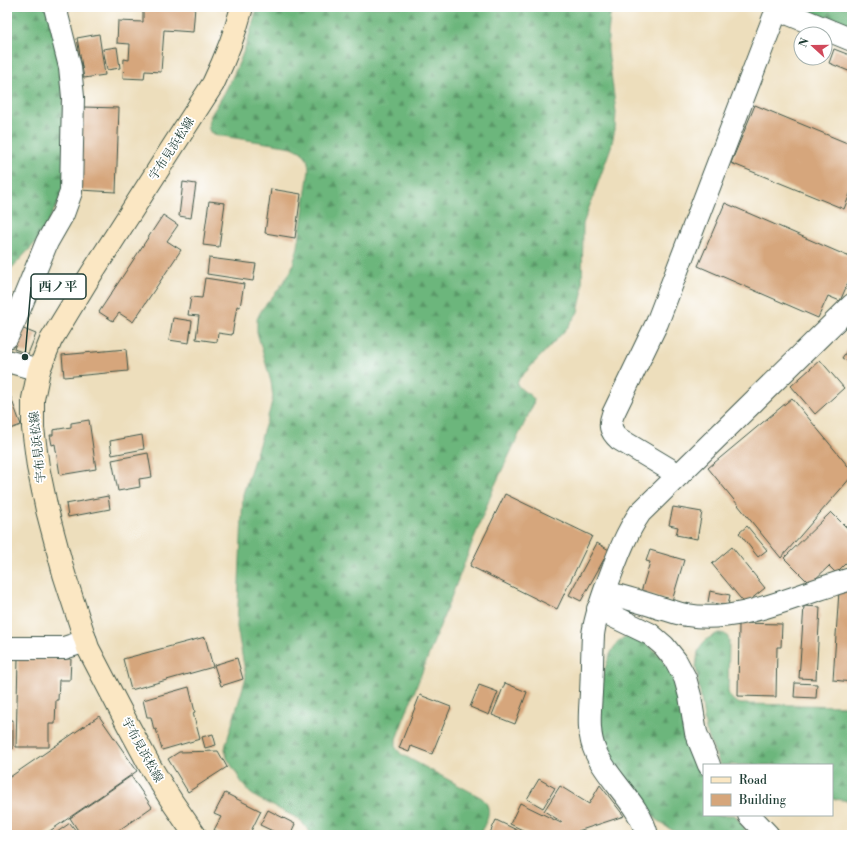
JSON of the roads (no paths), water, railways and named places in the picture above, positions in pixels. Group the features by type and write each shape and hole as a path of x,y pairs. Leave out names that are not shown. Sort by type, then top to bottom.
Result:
{"main road":[{"name":"宇布見浜松線","path":"195,835 172,803 150,766 88,648 64,574 47,510 38,467 33,428 33,399 39,370 51,340 90,276 213,84 237,27 242,7"}],"street":[{"path":"7,337 47,242 63,214 71,192 73,97 70,67 55,7"},
{"path":"679,475 619,439 612,433 610,423 613,414 657,323 774,17 781,13 789,14 852,40"},
{"path":"647,835 645,827 633,807 603,766 595,752 591,737 590,719 593,634 602,600 622,545 630,528 640,513 852,305"},
{"path":"7,361 39,370"},
{"path":"602,600 687,615 710,617 732,615 755,610 852,579"},
{"path":"602,600 650,634 664,646 676,661 685,678 690,696 696,733 709,764"},
{"path":"7,648 64,648 86,641"},
{"path":"750,816 768,835"}],"place":[{"name":"西ノ平","path":"25,357"}]}
